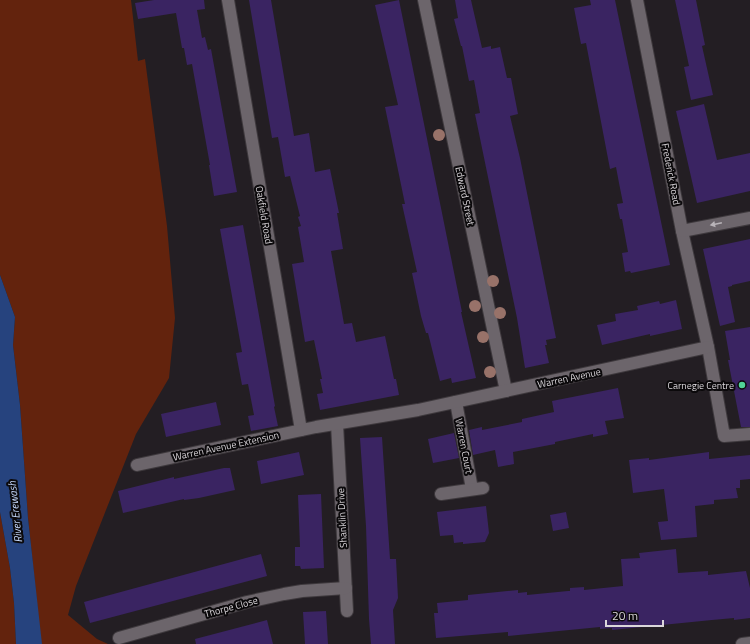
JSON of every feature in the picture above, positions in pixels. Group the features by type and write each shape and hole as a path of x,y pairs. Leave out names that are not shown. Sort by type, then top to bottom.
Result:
{"street":[{"name":"Oakfield Road","path":"228,0 301,430"},
{"name":"Edward Street","path":"424,0 506,391"},
{"name":"Frederick Road","path":"637,0 682,231 708,347"},
{"path":"682,231 750,218"},
{"name":"Warren Avenue","path":"316,427 456,402 708,347"},
{"path":"708,347 724,436 750,434"},
{"name":"Warren Court","path":"441,494 478,489 456,402"},
{"name":"Shanklin Drive","path":"337,424 347,611"},
{"name":"Warren Avenue Extension","path":"136,465 316,427"},
{"name":"Thorpe Close","path":"119,638 247,602 302,591 346,588"},
{"path":"742,644 750,643"}],"shaded area":[{"path":"0,0 131,0 138,61 145,59 167,226 175,318 169,378 136,434 76,586 68,615 97,639 108,644 42,644 41,641 28,518 20,405 13,345 15,317 0,275"},
{"path":"0,512 10,568 14,603 16,644 0,644"}],"water":[{"name":"River Erewash","path":"0,275 15,317 13,345 20,405 28,518 42,644 16,644 14,603 10,568 0,512"}],"building":[{"path":"154,0 204,0 205,9 197,10 202,38 205,37 208,50 211,49 237,192 214,196 192,64 187,65 184,48 182,48 176,13 138,19 135,3"},
{"path":"249,0 271,0 294,136 309,133 315,172 330,169 339,213 337,213 343,249 331,251 344,324 352,323 356,342 385,336 399,395 320,410 317,394 323,393 320,379 322,379 314,340 305,342 292,264 304,262 298,227 301,226 298,217 300,216 290,176 285,177 278,137 272,138"},
{"path":"399,0 461,312 476,378 452,383 451,378 440,381 428,333 426,333 421,316 412,273 417,272 402,204 405,204 385,107 398,105 375,5"},
{"path":"455,0 471,0 482,48 491,46 491,49 500,47 507,78 511,78 518,114 510,116 520,158 556,338 546,340 547,345 545,345 549,363 525,368 517,318 475,114 480,113 474,80 469,81 462,46 454,19 458,18"},
{"path":"590,0 615,0 670,265 631,273 630,271 625,272 622,253 628,252 622,219 620,219 617,204 623,203 616,167 610,169 586,43 581,44 574,8 591,5"},
{"path":"675,0 696,0 705,45 702,46 713,95 691,100 684,67 689,66"},
{"path":"704,104 717,160 750,153 750,191 697,203 676,111"},
{"path":"243,225 278,426 251,431 248,416 254,415 248,384 242,385 236,353 242,352 220,229"},
{"path":"750,239 750,281 728,287 735,322 720,326 703,249"},
{"path":"676,300 682,329 650,336 650,334 602,345 597,325 616,321 615,314 638,310 637,306 659,301 660,304"},
{"path":"750,327 750,427 741,427 728,360 730,360 725,331"},
{"path":"618,388 624,418 605,421 608,434 593,437 593,434 555,442 555,444 513,452 514,464 498,467 495,450 473,455 469,430 482,427 482,430 522,422 522,419 554,412 552,401"},
{"path":"216,402 221,425 166,437 161,414"},
{"path":"454,433 459,458 433,463 428,439"},
{"path":"382,437 390,559 396,559 398,598 393,610 395,644 371,644 369,619 366,526 360,438"},
{"path":"299,452 304,475 261,484 257,461"},
{"path":"709,452 709,459 750,455 750,479 740,480 740,488 736,488 738,498 714,500 714,504 695,506 697,537 661,540 658,522 668,521 664,489 633,493 629,460 649,458 649,460"},
{"path":"230,468 235,490 199,498 184,499 123,513 118,491 174,477 174,479"},
{"path":"321,494 324,568 301,569 300,566 295,566 295,547 300,547 298,495"},
{"path":"486,506 489,533 485,542 463,544 463,542 454,543 453,535 440,536 437,512"},
{"path":"566,512 569,528 553,531 550,515"},
{"path":"676,549 678,573 708,571 708,575 746,571 750,588 750,618 734,620 734,618 612,630 612,628 600,629 600,627 508,636 508,632 436,638 434,613 438,613 437,603 468,600 468,595 518,590 518,593 527,592 527,595 570,591 570,588 584,587 584,590 623,586 621,559 640,558 639,553"},
{"path":"261,554 267,576 90,623 84,602"},
{"path":"326,611 328,644 305,644 303,612"},
{"path":"267,620 273,644 196,644 195,639"}],"place":[{"name":"Carnegie Centre","path":"742,385"}]}
